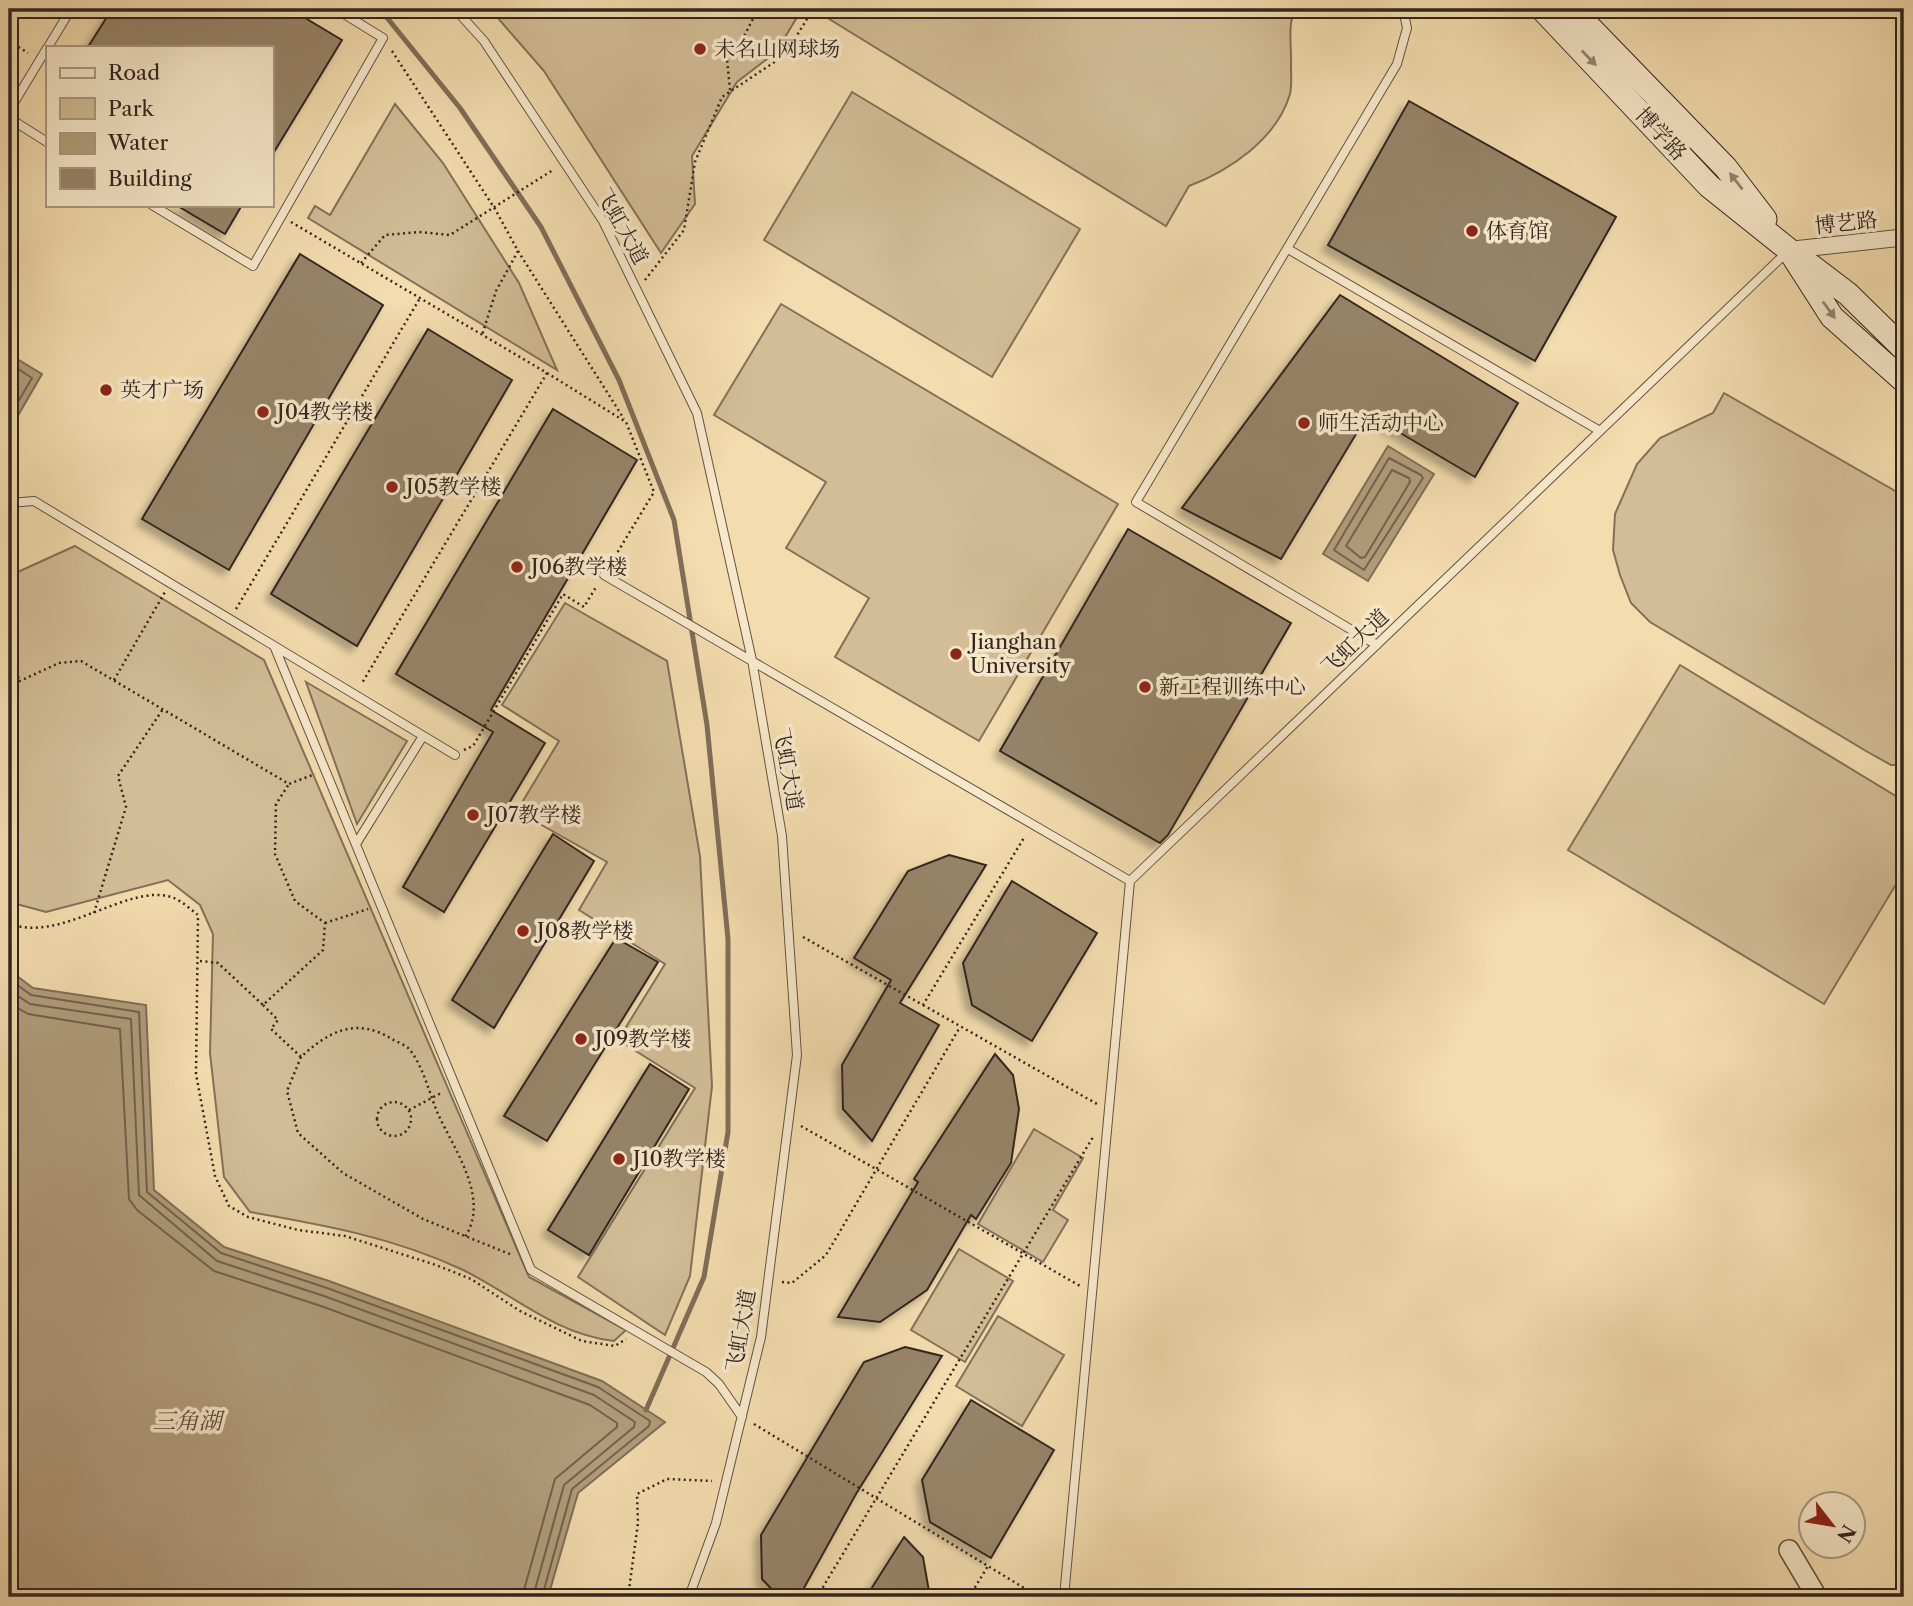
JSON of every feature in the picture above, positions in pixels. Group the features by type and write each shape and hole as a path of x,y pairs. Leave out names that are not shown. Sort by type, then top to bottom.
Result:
{"main road":[{"name":"博学路","path":"1542,9 1709,186 1848,294 1904,349"},
{"name":"博学路","path":"1572,9 1726,168 1789,250 1832,317 1904,381"}],"street":[{"name":"博艺路","path":"1789,250 1898,238 1904,232"},
{"path":"1789,1550 1817,1597"}],"lane":[{"path":"48,46 71,9"},
{"path":"154,206 253,266 383,38 336,9"},
{"name":"飞虹大道","path":"455,9 484,41 603,220 697,414 752,660 782,836 797,1055 761,1337 716,1523 689,1597"},
{"path":"1377,645 1136,502 1397,64 1407,29 1403,9"},
{"path":"9,111 46,50"},
{"path":"9,118 46,141"},
{"path":"1288,249 1600,431"},
{"name":"飞虹大道","path":"1130,881 1789,250"},
{"path":"9,502 34,501 455,755"},
{"path":"604,575 1130,881 1064,1597"},
{"path":"275,648 531,1270 706,1372 719,1384 742,1417"},
{"path":"356,844 423,736"}],"path":[{"path":"730,91 727,59 739,46 758,9"},
{"path":"637,290 684,230 695,162 722,97 785,55 813,9"},
{"path":"383,38 495,209 626,422 654,492 583,607 563,594 473,746 455,755"},
{"path":"9,41 40,60"},
{"path":"360,263 385,235 419,232 450,235 565,163"},
{"path":"281,216 626,422"},
{"path":"482,335 496,291 519,251"},
{"path":"230,620 420,298"},
{"path":"355,695 547,373"},
{"path":"114,680 170,584"},
{"path":"9,639 19,680"},
{"path":"9,686 59,663 81,661 289,784"},
{"path":"94,913 126,807 118,776 163,709"},
{"path":"325,923 295,901 275,854 276,804 289,784 326,770"},
{"path":"923,1005 1032,824"},
{"path":"9,923 21,928 52,925 150,894 173,897 198,915 200,961 197,1074 215,1176 229,1206 248,1217 298,1230 345,1236 436,1265 471,1279 520,1311 582,1341 615,1346 638,1332"},
{"path":"325,923 381,905"},
{"path":"262,1006 323,950 325,923"},
{"path":"788,929 1109,1111 817,1597"},
{"path":"200,961 218,963 278,1020 271,1029 301,1057"},
{"path":"465,1237 475,1222 475,1198 409,1049 380,1032 352,1027 320,1040 301,1057 287,1091 298,1133 343,1173 423,1219 465,1237 527,1260"},
{"path":"768,1280 792,1283 826,1255 960,1027"},
{"path":"409,1110 455,1086"},
{"path":"400,1102 409,1110 410,1125 403,1134 387,1135 379,1127 379,1110 388,1103 400,1102"},
{"path":"789,1119 1092,1293"},
{"path":"742,1417 1039,1597"},
{"path":"628,1597 638,1523 637,1494 667,1479 726,1481"},
{"path":"968,1597 988,1566"}],"green space":[{"path":"490,9 802,9 776,52 737,82 692,156 695,204 661,253 544,71"},
{"path":"824,9 1295,9 1290,30 1291,91 1284,110 1263,139 1220,172 1189,186 1166,226 821,14"},
{"path":"852,92 1080,229 992,377 764,240"},
{"path":"395,104 443,163 519,283 557,370 308,218 315,206 330,215"},
{"path":"781,304 1118,504 979,741 835,657 869,598 786,548 826,482 714,415"},
{"path":"1724,393 1904,496 1904,765 1891,765 1866,751 1650,622 1631,603 1613,550 1615,514 1637,464 1660,438 1713,413"},
{"path":"75,546 264,660 529,1277 626,1330 614,1341 592,1337 553,1322 461,1269 409,1248 331,1227 250,1212 224,1177 210,1053 213,934 200,905 168,880 46,912 9,902 9,576"},
{"path":"565,603 667,661 700,856 712,1086 690,1276 665,1335 578,1277 695,1088 618,1040 665,964 579,910 607,862 517,811 559,741 502,705"},
{"path":"1680,665 1904,801 1904,871 1824,1004 1568,850"},
{"path":"306,682 407,741 357,824"},
{"path":"1034,1129 1083,1158 1053,1210 1068,1220 1043,1262 978,1224"},
{"path":"959,1249 1013,1281 965,1362 911,1330"},
{"path":"998,1316 1064,1355 1022,1426 956,1386"}],"water":[{"path":"9,354 42,374 9,431"},
{"path":"1388,446 1434,474 1368,581 1323,554"},
{"name":"三角湖","path":"9,970 33,988 146,1005 154,1190 224,1247 329,1281 602,1381 665,1422 578,1493 548,1597 9,1597"}],"building":[{"path":"112,9 290,9 342,40 273,154 273,46 89,46"},
{"name":"体育馆","path":"1409,101 1616,217 1535,361 1328,245"},
{"path":"178,206 241,206 225,234"},
{"name":"J04教学楼","path":"300,254 383,305 229,570 142,519"},
{"name":"师生活动中心","path":"1340,295 1518,403 1475,477 1368,414 1281,559 1182,508"},
{"name":"J05教学楼","path":"428,329 512,380 357,646 271,594"},
{"name":"J06教学楼","path":"553,409 637,460 491,710 545,743 444,912 403,887 493,732 396,674"},
{"name":"新工程训练中心","path":"1128,529 1291,623 1168,835 1160,843 1000,751"},
{"name":"J08教学楼","path":"553,834 594,861 494,1028 452,1000"},
{"path":"949,855 986,865 900,1003 939,1025 872,1141 843,1109 842,1065 891,980 854,958 908,871"},
{"path":"1012,881 1097,933 1032,1041 972,1005 963,963"},
{"name":"J09教学楼","path":"616,938 658,962 547,1141 504,1116"},
{"path":"995,1054 1013,1075 1019,1109 1011,1163 976,1219 971,1215 927,1290 880,1322 838,1317 918,1182 914,1179"},
{"name":"J10教学楼","path":"650,1064 689,1089 589,1255 548,1230"},
{"path":"905,1347 942,1356 856,1494 799,1597 779,1597 762,1579 761,1535 864,1362"},
{"path":"971,1400 1054,1450 991,1558 930,1522 922,1480"},
{"path":"904,1537 923,1557 930,1597 866,1597"}],"waterway":[{"path":"380,9 460,108 541,227 619,380 674,520 707,725 728,939 728,1132 704,1277 646,1410"}],"place":[{"name":"未名山网球场","path":"700,49"},
{"name":"体育馆","path":"1472,231"},
{"name":"英才广场","path":"106,390"},
{"name":"J04教学楼","path":"263,412"},
{"name":"师生活动中心","path":"1304,423"},
{"name":"J05教学楼","path":"392,487"},
{"name":"J06教学楼","path":"517,567"},
{"name":"Jianghan University","path":"956,654"},
{"name":"新工程训练中心","path":"1145,687"},
{"name":"J07教学楼","path":"473,815"},
{"name":"J08教学楼","path":"523,931"},
{"name":"J09教学楼","path":"581,1039"},
{"name":"J10教学楼","path":"619,1159"}]}
